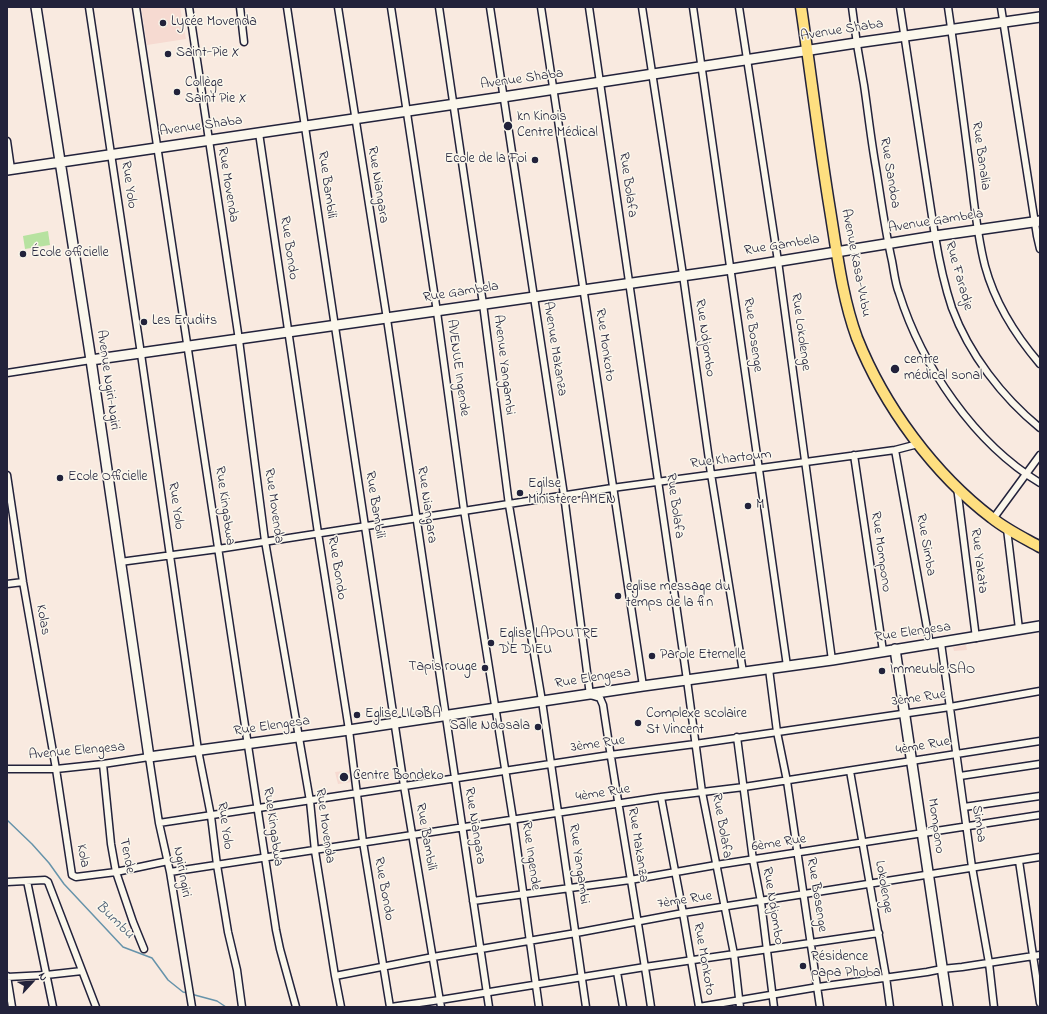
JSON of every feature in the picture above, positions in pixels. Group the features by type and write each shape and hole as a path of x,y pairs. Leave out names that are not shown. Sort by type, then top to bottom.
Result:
{"main road":[{"name":"Avenue Kasa-Vubu","path":"800,7 836,252 845,297 857,338 880,387 918,444 975,505 1007,529 1040,547"}],"street":[{"name":"Avenue Ngiri-Ngiri","path":"36,7 91,360 149,757"},
{"name":"Rue Yolo","path":"89,7 112,154 198,750 211,816 217,865 242,1007"},
{"name":"Rue Kingabwa","path":"136,7 264,858 277,936 296,1007"},
{"name":"Rue Movenda","path":"189,7 239,340 265,541 310,801 315,851 341,1007"},
{"path":"240,7 244,42"},
{"name":"Rue Bambili","path":"287,7 404,786 441,1004"},
{"name":"Rue Niangara","path":"338,7 489,1007"},
{"name":"AVENUE Ingende","path":"391,7 464,510 495,709"},
{"name":"Avenue Yangambi","path":"439,7 483,304 509,505 542,701"},
{"name":"Avenue Makanza","path":"490,7 564,495 590,695"},
{"name":"Rue Monkoto","path":"541,7 584,289 612,488 643,686"},
{"name":"Rue Bolafa","path":"589,7 702,792 716,865 726,907 734,954 739,1004"},
{"name":"Rue Ndjombo","path":"642,7 683,275 710,474 743,672"},
{"name":"Rue Bosenge","path":"694,7 787,666"},
{"name":"Rue Lokolenge","path":"739,7 778,261 832,660"},
{"name":"Rue Sandoa","path":"852,7 856,43 888,244 898,292 917,341 929,365 956,404 974,426 1026,475 1040,483"},
{"name":"Rue Faradje","path":"900,7 934,236 953,308 967,340 988,374 1006,396 1040,428"},
{"name":"Rue Banalia","path":"948,7 978,230 985,267 997,298 1011,325 1024,345 1040,364"},
{"path":"1001,7 1037,222 1040,249"},
{"name":"Avenue Shaba","path":"9,169 652,75 807,50 1040,17"},
{"name":"Rue Bondo","path":"259,133 318,533 349,730 363,842 391,1007"},
{"path":"7,141 9,169"},
{"name":"Avenue Gambela","path":"836,252 934,236 1037,222"},
{"name":"Rue Gambela","path":"91,360 436,312 534,296 731,269 836,252"},
{"path":"7,373 91,360"},
{"name":"Rue Khartoum","path":"120,562 218,549 416,517 509,505 612,488 895,450 918,444"},
{"name":"Rue Simba","path":"895,450 930,645"},
{"name":"Rue Mompono","path":"854,455 883,651"},
{"path":"993,519 1040,455"},
{"name":"Kolas","path":"7,475 56,769"},
{"name":"Rue Yakata","path":"957,487 976,638"},
{"path":"1007,529 1019,630"},
{"path":"7,584 24,582"},
{"name":"Rue Elengesa","path":"149,757 395,724 643,686 832,660 976,638 1040,626"},
{"name":"Simba","path":"941,643 972,867 989,963 994,1007"},
{"name":"Mompono","path":"895,650 948,1007"},
{"name":"Rue Bosenge","path":"769,669 777,732 787,781 820,1007"},
{"name":"3ème Rue","path":"160,823 505,770 950,707 1040,691"},
{"name":"Rue Makanza","path":"590,695 600,698 603,705 651,1007"},
{"name":"Rue Yangambi","path":"542,701 586,1007"},
{"name":"Rue Ingende","path":"495,709 513,819 539,1007"},
{"name":"Rue Ndjombo","path":"737,737 753,860 761,902 774,1007"},
{"name":"4ème Rue","path":"170,872 661,797 787,781 1040,741"},
{"name":"Avenue Elengesa","path":"7,769 56,769 149,757"},
{"name":"Ngiri ngiri","path":"149,757 170,872 192,1007"},
{"name":"Tende","path":"103,764 111,844 116,872 133,922 144,948"},
{"path":"960,776 1040,764"},
{"name":"Kola","path":"56,769 72,875 76,877 116,872 168,861"},
{"name":"Lokolenge","path":"850,771 879,934 890,1007"},
{"path":"964,807 1040,796"},
{"name":"Rue Monkoto","path":"661,797 699,1007"},
{"name":"6ème Rue","path":"473,901 630,880 716,865 1040,815"},
{"name":"7ème Rue","path":"335,976 433,957 683,913 761,902 870,883 1040,857"},
{"path":"1019,861 1040,1003"},
{"path":"7,882 45,880 48,882 96,1007"},
{"path":"27,881 53,1007"},
{"path":"391,1007 441,1004 487,992 645,967 879,934"},
{"path":"699,1007 739,1004 773,995 818,987 1040,955"},
{"path":"12,1007 7,977 46,975 82,970"},
{"path":"617,972 623,1007"}],"shaded area":[{"name":"Lycée Movenda","path":"141,7 180,7 186,39 147,45"},
{"path":"966,645 967,650 954,651 953,647"},
{"name":"Centre Bondeko","path":"351,770 352,782 338,784 335,772"}],"green space":[{"path":"48,231 50,245 25,249 23,236"}],"waterway":[{"name":"Bumbu","path":"7,820 32,844 49,863 64,884 123,947 152,958 168,980 183,992 188,993"},
{"name":"Bumbu","path":"191,994 217,1001 226,1007"}],"place":[{"name":"Lycée Movenda","path":"163,23"},
{"name":"Saint-Pie X","path":"168,54"},
{"name":"Collège Saint Pie X","path":"177,92"},
{"name":"kn Kinois Centre Médical","path":"508,126"},
{"name":"Ecole de la Foi","path":"535,160"},
{"name":"École officielle","path":"23,254"},
{"name":"Les Erudits","path":"144,322"},
{"name":"centre médical sonal","path":"895,369"},
{"name":"Ecole Officielle","path":"60,478"},
{"name":"Egilse Ministère AMEN","path":"520,493"},
{"name":"M","path":"748,506"},
{"name":"eglise message du temps de la fin","path":"618,596"},
{"name":"Eglise LAPOUTRE DE DIEU","path":"491,643"},
{"name":"Parole Eternelle","path":"652,656"},
{"name":"Tapis rouge","path":"485,668"},
{"name":"Immeuble SAO","path":"882,671"},
{"name":"Eglise LILOBA","path":"357,715"},
{"name":"Complexe scolaire St Vincent","path":"638,723"},
{"name":"Salle Ndosala","path":"538,727"},
{"name":"Centre Bondeko","path":"344,777"},
{"name":"Résidence papa Phoba","path":"803,966"}]}
